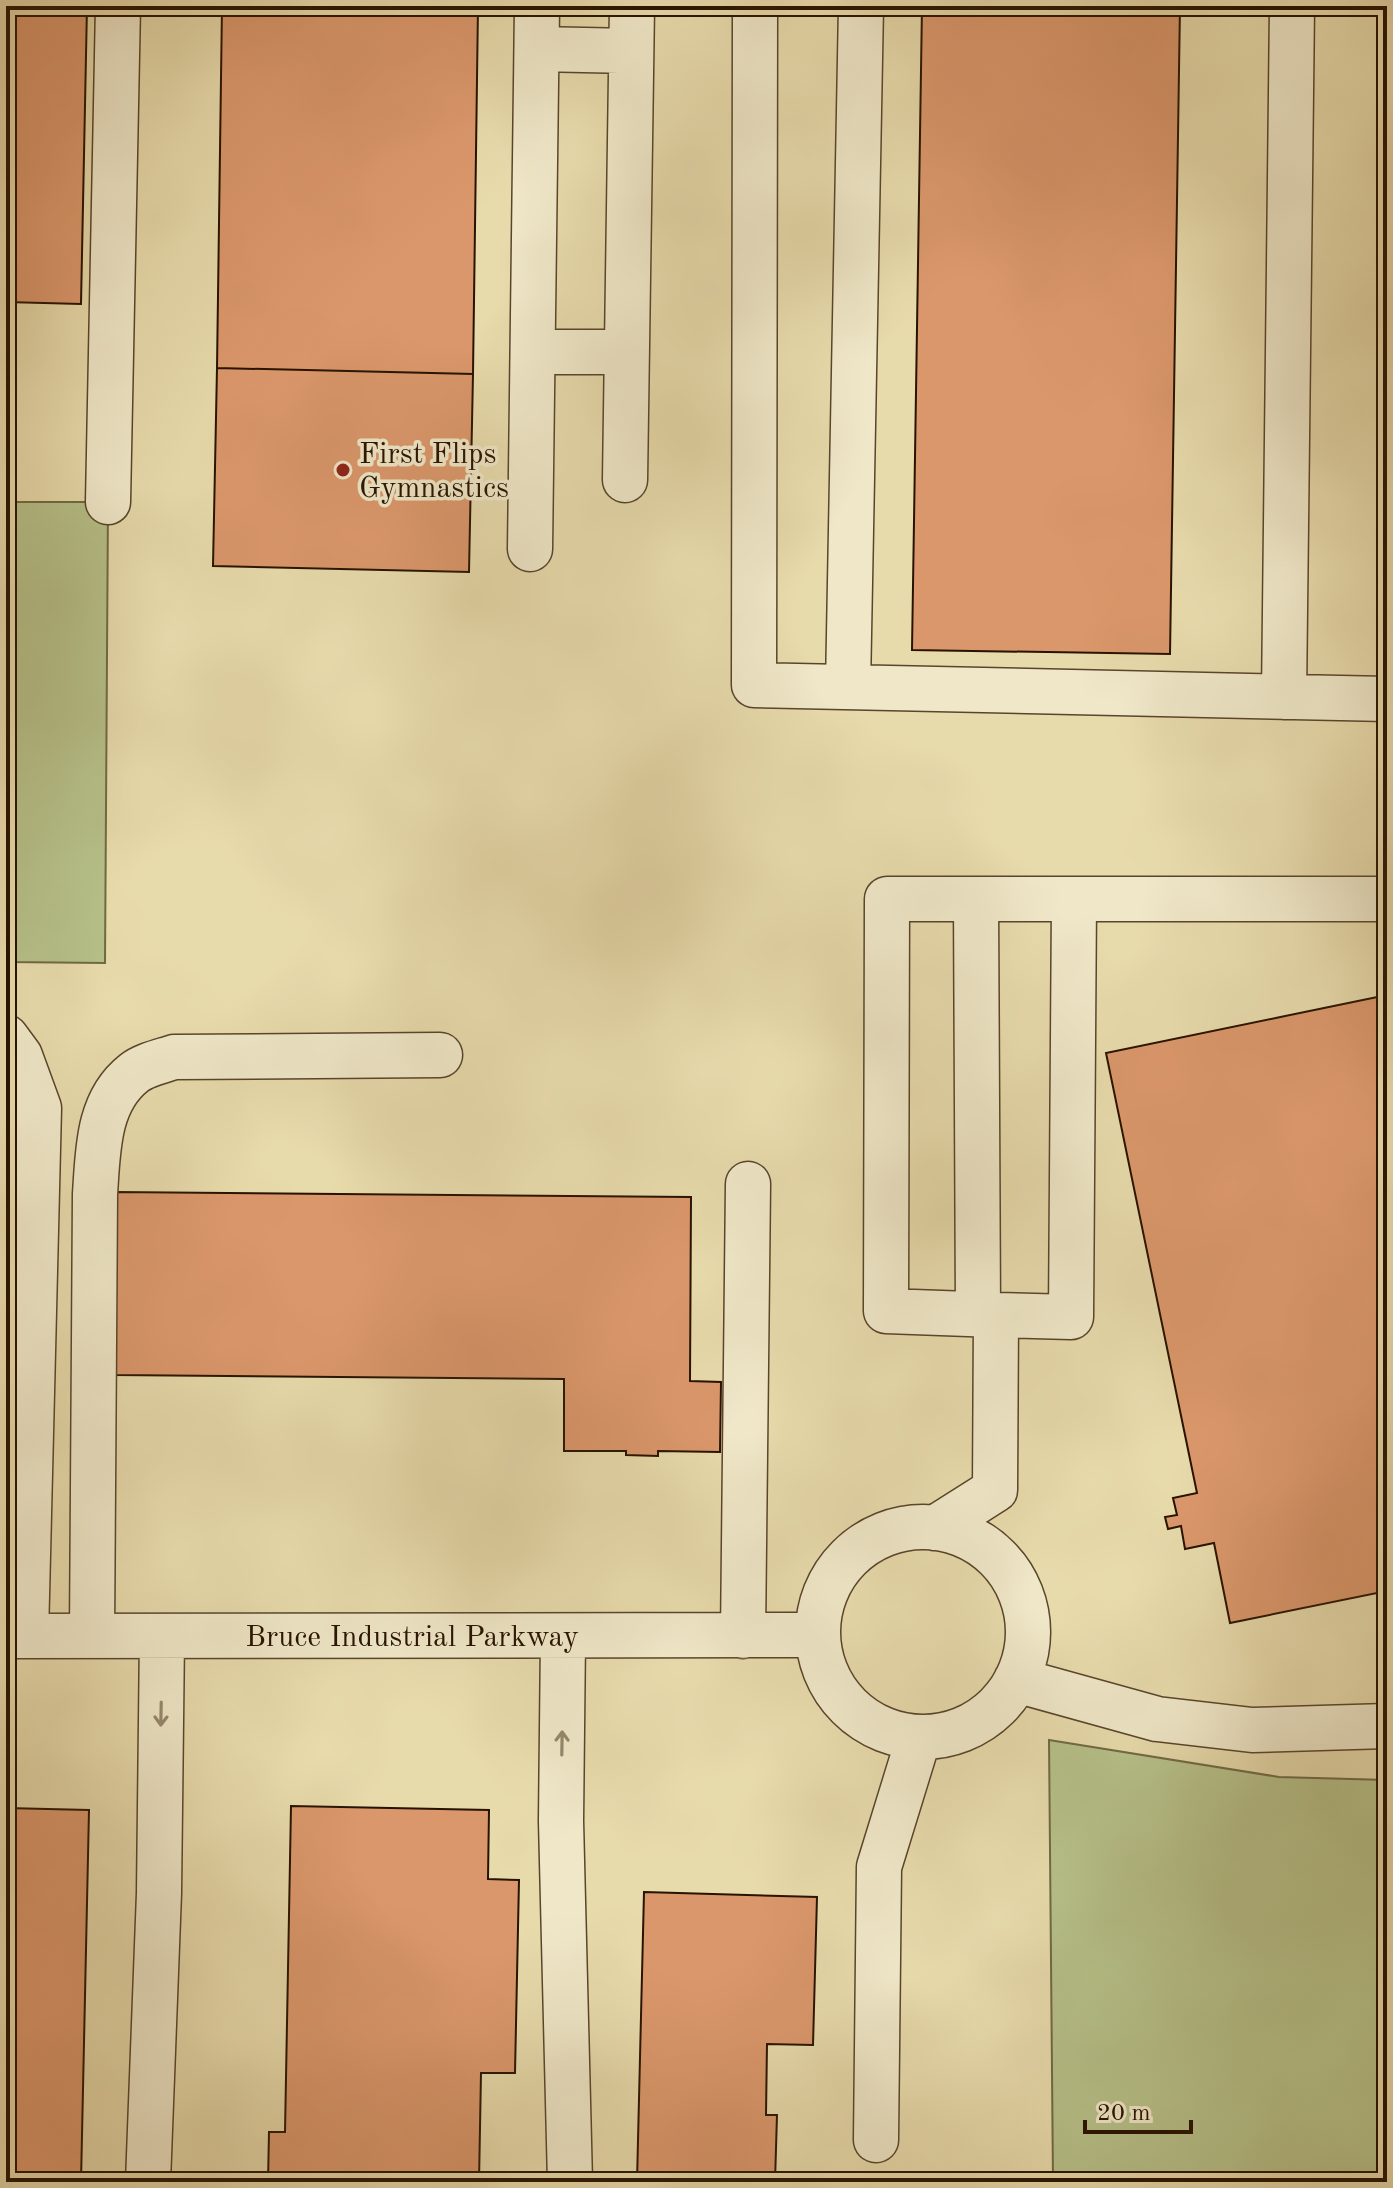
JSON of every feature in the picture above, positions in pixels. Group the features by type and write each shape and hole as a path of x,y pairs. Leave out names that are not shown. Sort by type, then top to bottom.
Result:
{"street":[{"path":"108,502 118,6"},
{"path":"530,549 537,6"},
{"path":"625,480 632,6"},
{"path":"755,6 754,685 1387,699"},
{"path":"848,687 861,6"},
{"path":"1284,697 1292,6"},
{"path":"537,49 631,51"},
{"path":"533,352 626,352"},
{"path":"1074,900 1071,1317 886,1311 887,899 1387,899"},
{"path":"935,1528 995,1490 976,899"},
{"path":"8,1043 20,1056 39,1108 20,1276 16,1636"},
{"path":"92,1636 95,1194 98,1147 109,1100 135,1072 174,1057 440,1055"},
{"path":"743,1636 748,1184"},
{"path":"935,1528 969,1537 999,1558 1019,1588 1029,1622 1026,1658 1011,1690 987,1716 955,1733 919,1737 888,1732 860,1716 838,1694 824,1666 818,1635 823,1600 840,1568 866,1544 899,1529 935,1528"},
{"name":"Bruce Industrial Parkway","path":"16,1636 818,1635"},
{"path":"148,2182 159,1893 162,1636"},
{"path":"563,1637 561,1821 570,2182"},
{"path":"1016,1680 1157,1719 1205,1725 1252,1730 1387,1726"},
{"path":"876,2140 879,1867 919,1737"}],"green space":[{"path":"6,502 108,502 105,963 6,962"},
{"path":"1049,1740 1279,1777 1387,1780 1387,2182 1053,2182"}],"building":[{"path":"6,6 87,6 81,304 6,302"},
{"path":"222,6 478,6 473,374 217,368"},
{"path":"922,6 1180,6 1170,654 912,650"},
{"name":"First Flips Gymnastics","path":"217,368 473,374 469,572 213,566"},
{"path":"1387,995 1387,1591 1230,1623 1214,1543 1185,1549 1181,1526 1168,1529 1165,1517 1177,1515 1173,1498 1197,1493 1106,1053"},
{"path":"115,1192 691,1197 690,1381 721,1382 720,1452 658,1451 658,1456 626,1455 626,1451 564,1451 564,1379 114,1375"},
{"path":"291,1806 489,1810 488,1879 519,1880 515,2073 481,2073 479,2182 268,2182 269,2132 285,2132"},
{"path":"6,1808 89,1810 81,2182 6,2182"},
{"path":"644,1892 817,1897 813,2045 767,2044 766,2115 777,2115 775,2182 637,2182"}],"place":[{"name":"First Flips Gymnastics","path":"343,470"}]}
